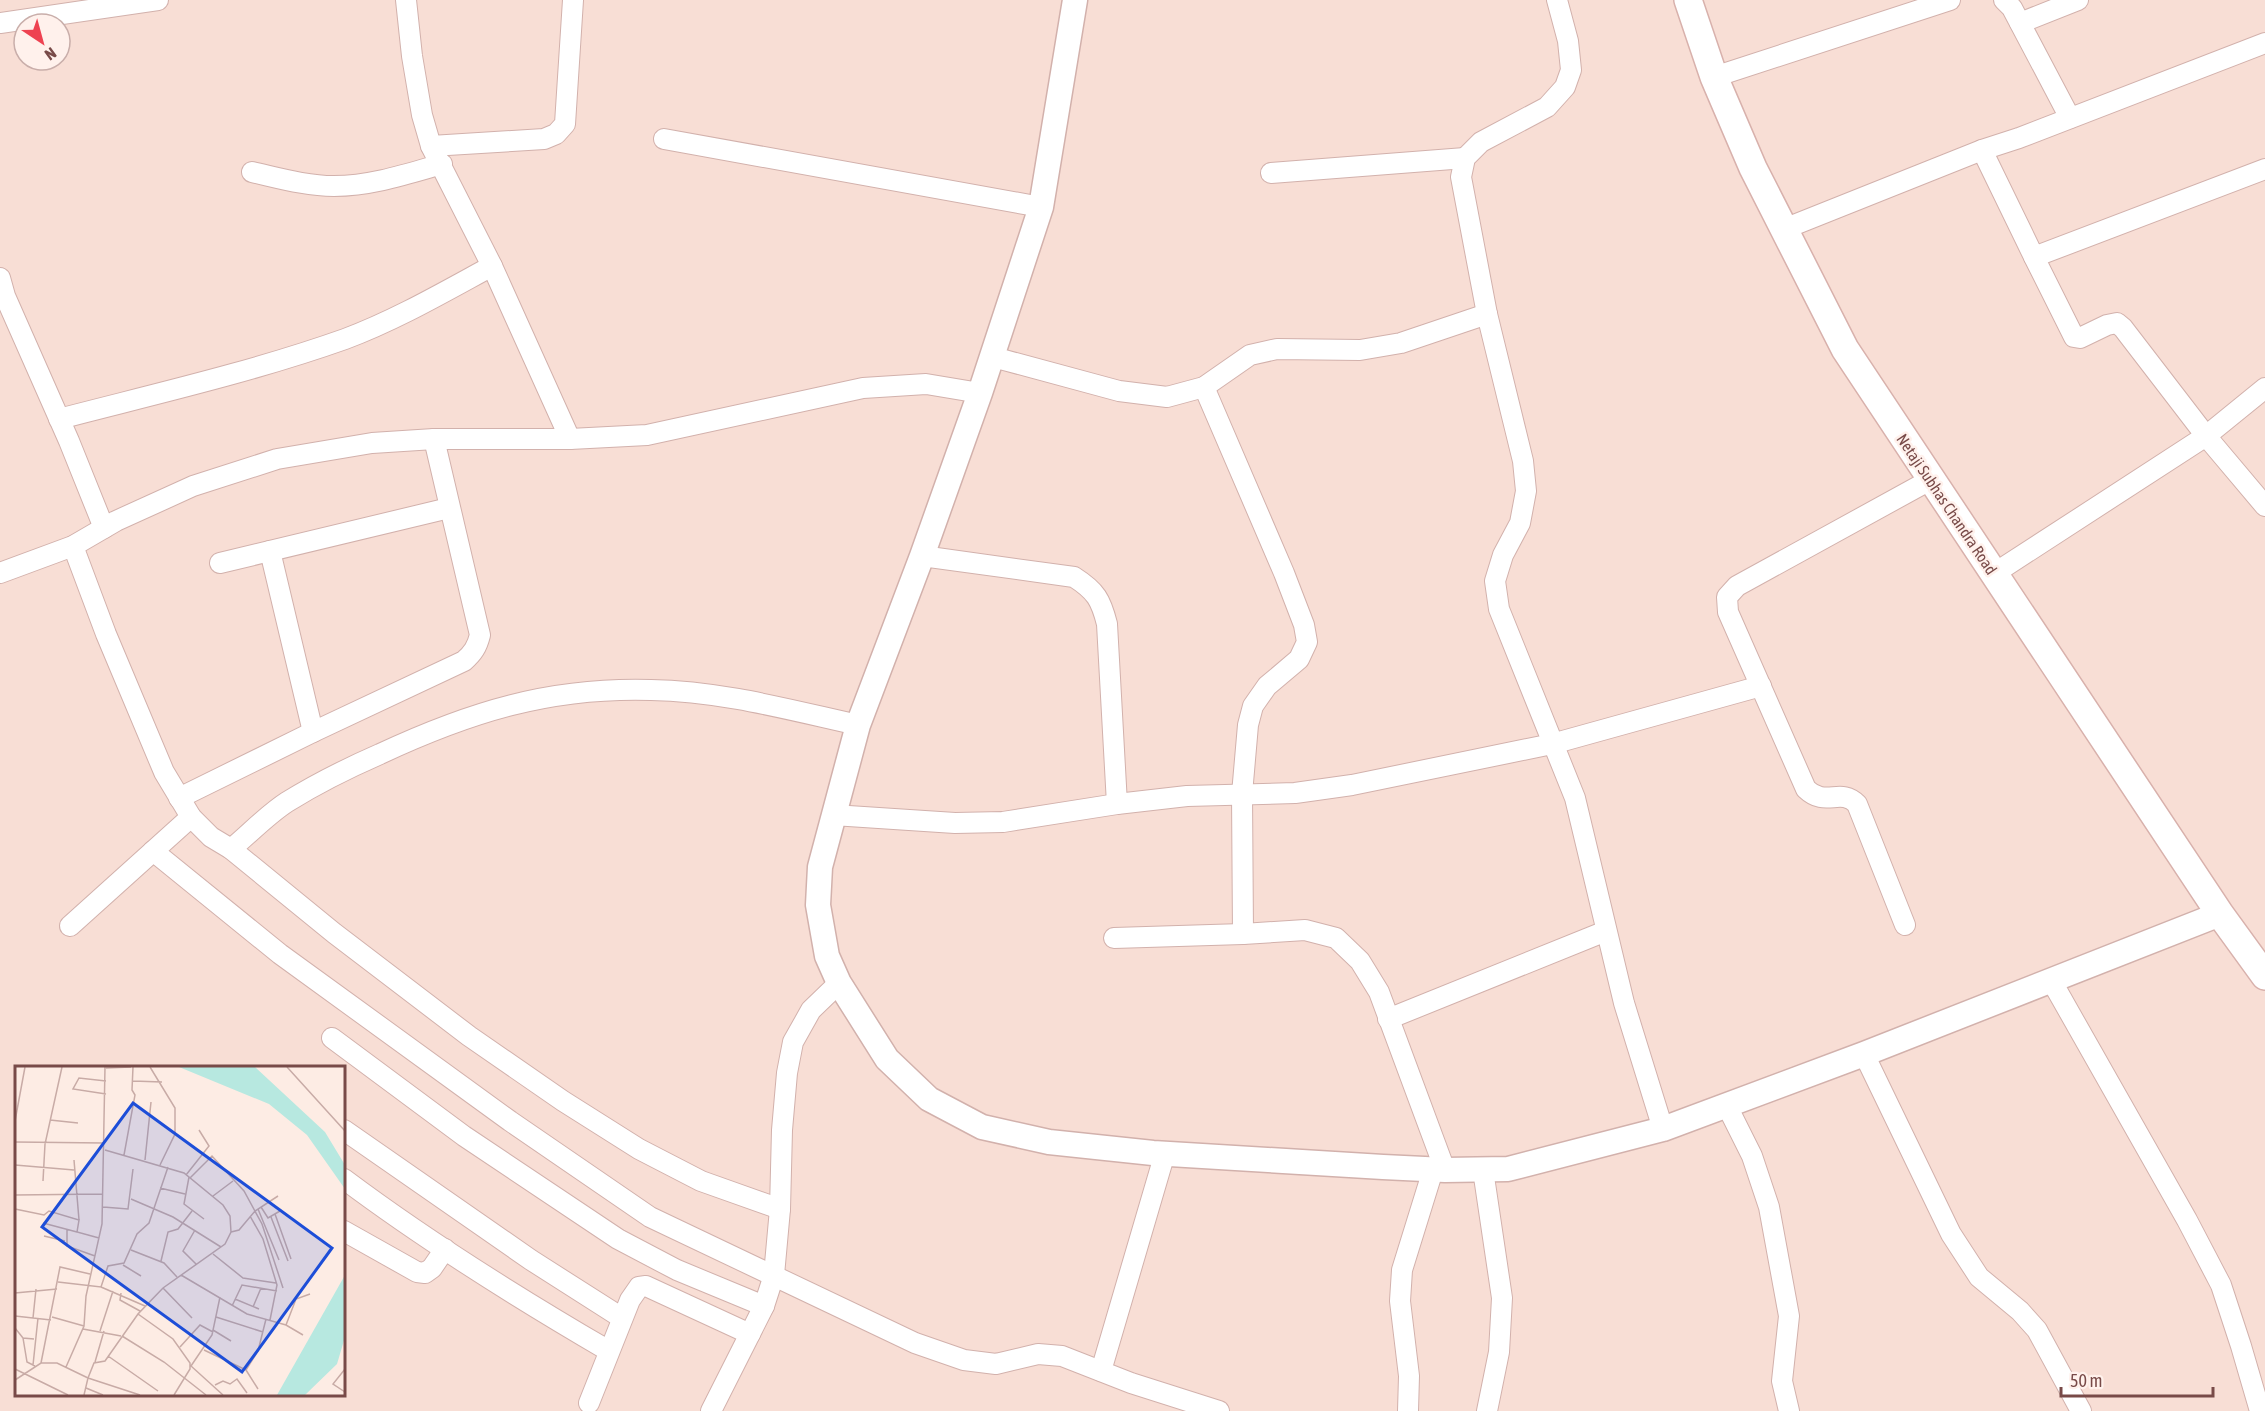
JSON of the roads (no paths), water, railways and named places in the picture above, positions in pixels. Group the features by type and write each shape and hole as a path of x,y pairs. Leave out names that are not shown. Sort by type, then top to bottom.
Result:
{"main road":[{"name":"Netaji Subhas Chandra Road","path":"1688,0 1714,77 1753,168 1845,349 2220,914 2263,967"}],"street":[{"path":"0,23 158,0"},
{"path":"406,0 411,56 422,115 431,146 492,266 570,439"},
{"path":"431,146 544,139 556,134 565,124 573,0"},
{"path":"1075,0 1041,207 993,357 922,556 858,725 820,867 818,905 827,956 839,983 887,1059 929,1099 982,1127 1049,1143 1165,1153 1439,1170 1508,1169 1663,1129 1864,1054 2220,914"},
{"path":"1557,0 1568,41 1571,70 1565,87 1547,107 1480,142 1465,158 1461,177 1487,314 1523,461 1526,491 1520,523 1503,555 1495,581 1499,609 1575,798 1624,1003 1663,1129"},
{"path":"1714,77 1950,0"},
{"path":"2004,0 2012,8 2070,118"},
{"path":"2020,23 2078,0"},
{"path":"1784,229 1982,150 2265,43"},
{"path":"664,139 1041,207"},
{"path":"1982,150 2074,337 2080,338 2116,323 2123,328 2206,436 2265,506"},
{"path":"1271,173 1465,158"},
{"path":"252,172 305,184 334,186 374,183 442,164"},
{"path":"2034,257 2265,169"},
{"path":"59,419 170,390 346,338 416,308 492,266"},
{"path":"0,278 5,296 104,528"},
{"path":"993,357 1119,391 1167,397 1204,387 1250,355 1277,349 1360,350 1401,344 1487,314"},
{"path":"0,573 73,546 104,528 193,486 277,459 372,443 434,439 570,439 647,435 863,388 926,384 980,393"},
{"path":"1204,387 1288,584 1304,625 1307,642 1299,659 1267,686 1253,706 1248,725 1242,794 1243,934"},
{"path":"1995,573 2206,436 2265,388"},
{"path":"179,798 464,661 478,645 480,635 448,508 434,439"},
{"path":"1905,925 1857,804 1851,798 1840,796 1823,799 1814,796 1806,789 1728,612 1727,597 1737,586 1930,480"},
{"path":"220,564 448,508"},
{"path":"73,546 133,700 164,772 191,817 211,837 231,849 334,933 460,1029 563,1101 639,1149 701,1181 780,1209"},
{"path":"270,551 314,732"},
{"path":"922,556 1074,577 1090,587 1102,604 1107,624 1117,804"},
{"path":"833,815 955,824 1003,822 1186,796 1295,793 1352,785 1552,744 1761,686"},
{"path":"231,849 285,803 348,769 430,730 503,706 578,692 652,690 742,699 858,725"},
{"path":"70,926 191,817"},
{"path":"153,850 280,954 650,1217 915,1343 964,1360 996,1364 1038,1354 1062,1356 1219,1411"},
{"path":"1114,938 1305,930 1336,938 1360,961 1379,992 1439,1170 1402,1270 1400,1301 1409,1376 1408,1411"},
{"path":"1388,1018 1606,930"},
{"path":"2051,980 2187,1220 2221,1285 2260,1411"},
{"path":"711,1411 764,1306 774,1275 780,1209 782,1130 787,1073 793,1042 811,1010 839,983"},
{"path":"332,1038 464,1136 618,1239 676,1270 764,1306"},
{"path":"1864,1054 1951,1234 1979,1277 2020,1311 2037,1330 2081,1411"},
{"path":"1726,1104 1752,1156 1768,1207 1789,1316 1782,1381 1789,1411"},
{"path":"345,1131 531,1260 622,1318"},
{"path":"1101,1371 1165,1153"},
{"path":"1483,1170 1502,1298 1498,1352 1487,1411"},
{"path":"345,1180 529,1304 609,1351"},
{"path":"345,1232 417,1272 425,1273 432,1268 445,1249"},
{"path":"589,1403 622,1318 639,1287 646,1286 750,1334"}]}
